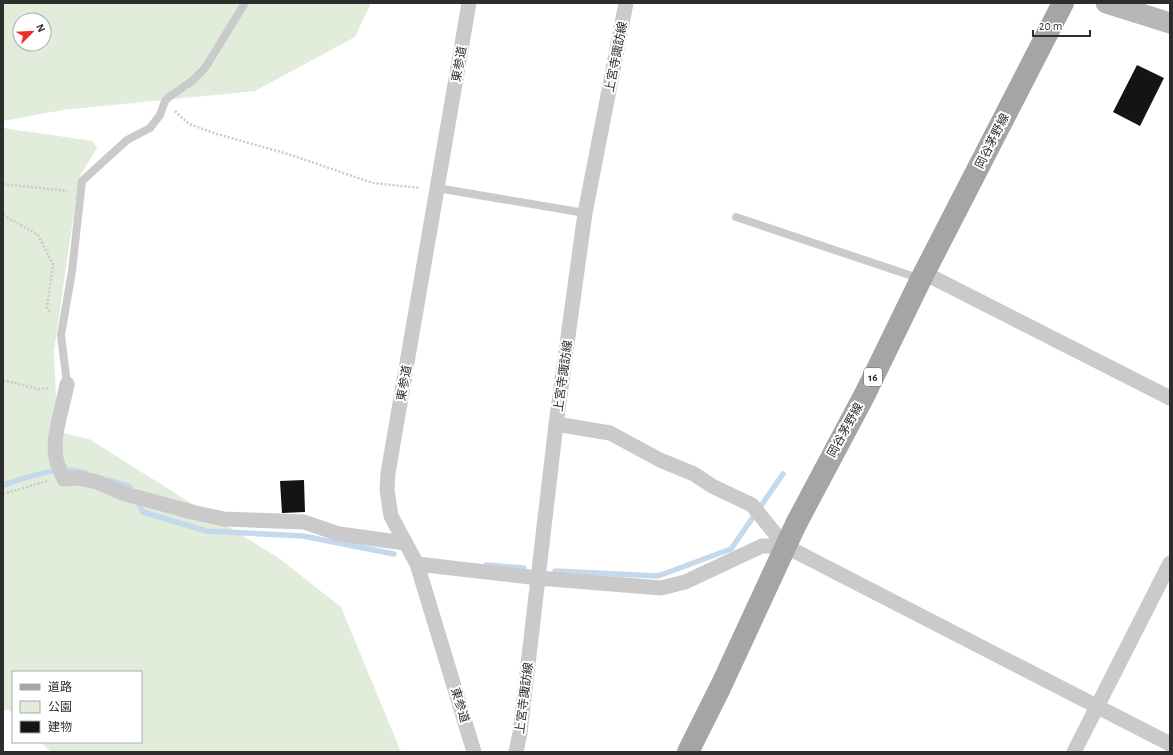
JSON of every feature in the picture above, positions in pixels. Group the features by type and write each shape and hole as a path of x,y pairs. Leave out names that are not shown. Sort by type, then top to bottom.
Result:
{"main road":[{"name":"岡谷茅野線","path":"688,752 721,686 785,546 865,394 922,276 1063,3"},
{"path":"1106,3 1170,23"}],"street":[{"name":"東参道","path":"469,3 388,474 387,490 391,516 417,564 474,752"},
{"name":"上宮寺諏訪線","path":"516,752 520,733 556,424 585,213 626,3"},
{"path":"922,276 1170,398"},
{"path":"67,384 59,417 56,443 56,458 64,479 85,480 125,494 224,519 304,522 339,534 405,543"},
{"path":"556,424 610,433 660,460 694,474 712,486 752,505 785,546 1170,744"},
{"path":"417,564 538,578 660,588 685,582 762,546 785,546"},
{"path":"1074,752 1170,563"}],"lane":[{"path":"67,384 61,335 72,271 82,193 82,181 127,140 150,128 160,115 165,101 192,81 205,68 245,3"},
{"path":"437,188 585,213"},
{"path":"736,217 922,276"}],"path":[{"path":"165,101 189,124 217,134 288,154 373,183 409,188 437,188"},
{"path":"3,184 82,193"},
{"path":"3,215 38,235 53,264 47,307 61,335"},
{"path":"3,380 38,388 55,388 67,384"},
{"path":"3,494 44,482 64,479"}],"green space":[{"path":"3,3 371,3 355,37 255,91 63,110 3,121"},
{"path":"3,128 93,141 97,148 79,178 54,351 56,398 49,430 89,439 280,559 341,607 401,752 51,752 42,743 142,743 142,671 12,671 12,713 9,710 3,710"}],"building":[{"path":"1137,65 1164,78 1140,126 1113,112"},
{"path":"304,480 305,512 282,513 280,481"}],"waterway":[{"path":"3,485 34,475 55,471 65,470 86,473"},
{"path":"555,571 658,576 731,549 783,474"},
{"path":"110,480 129,486 143,512 206,531 303,536 394,554"},
{"path":"486,565 524,568"}]}
